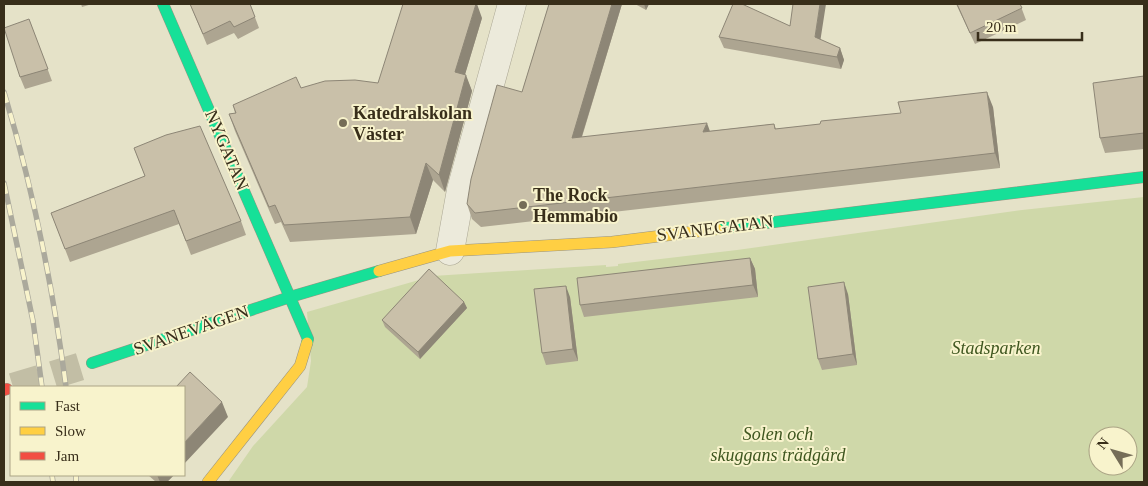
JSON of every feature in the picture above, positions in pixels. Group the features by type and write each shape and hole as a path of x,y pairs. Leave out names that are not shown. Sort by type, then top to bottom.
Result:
{"street":[{"name":"NYGATAN","path":"163,4 308,339 300,366 208,482"},
{"path":"450,251 460,190 512,4"},
{"name":"SVANEGATAN","path":"290,297 450,251 612,242 1144,177"},
{"name":"SVANEVÄGEN","path":"92,363 290,297"}],"green space":[{"name":"Stadsparken","path":"1144,197 1144,482 228,482 253,446 307,387 311,361 307,312 433,276 606,265 606,267 618,266 618,264 737,250 1022,210"}],"building":[{"path":"190,4 250,4 255,17 234,27 230,21 203,34"},
{"path":"403,4 476,4 455,72 466,75 439,175 426,163 410,217 284,225 275,205 269,207 229,114 236,113 233,105 296,77 301,88 325,81 355,80 378,83"},
{"path":"549,4 612,4 572,138 707,123 703,132 774,124 775,129 820,124 821,121 901,113 898,102 987,92 995,153 475,213 467,204 471,179 497,85 522,92"},
{"path":"733,4 742,4 790,26 793,4 820,4 815,37 840,48 837,57 719,37"},
{"path":"957,4 1020,4 1022,8 970,33"},
{"path":"29,19 48,69 20,77 4,28"},
{"path":"1144,76 1144,133 1100,138 1093,83"},
{"path":"200,126 241,221 186,241 174,210 65,249 51,213 145,176 134,148 166,135"},
{"path":"750,258 753,285 580,305 577,278"},
{"path":"429,269 464,302 418,352 382,320"},
{"path":"844,282 853,354 818,359 808,287"},
{"path":"566,286 573,349 542,353 534,289"},
{"path":"190,372 222,402 185,442 185,386 177,386"}],"tunnel":[{"path":"16,386 92,363"}],"railway":[{"path":"4,92 41,238 55,312 66,386"},
{"path":"4,183 33,321 42,386"},
{"path":"52,476 53,482"},
{"path":"76,476 76,482"}],"traffic: fast":[{"path":"163,4 308,339 307,343"},
{"path":"717,229 1144,177"},
{"path":"92,363 290,297 379,271"}],"traffic: slow":[{"path":"379,271 450,251 612,242 717,229"},
{"path":"208,482 300,366 307,343"}],"place":[{"name":"Katedralskolan Väster","path":"343,123"},
{"name":"The Rock Hemmabio","path":"523,205"}],"park label":[{"name":"Solen och skuggans trädgård","path":"778,444"}]}
